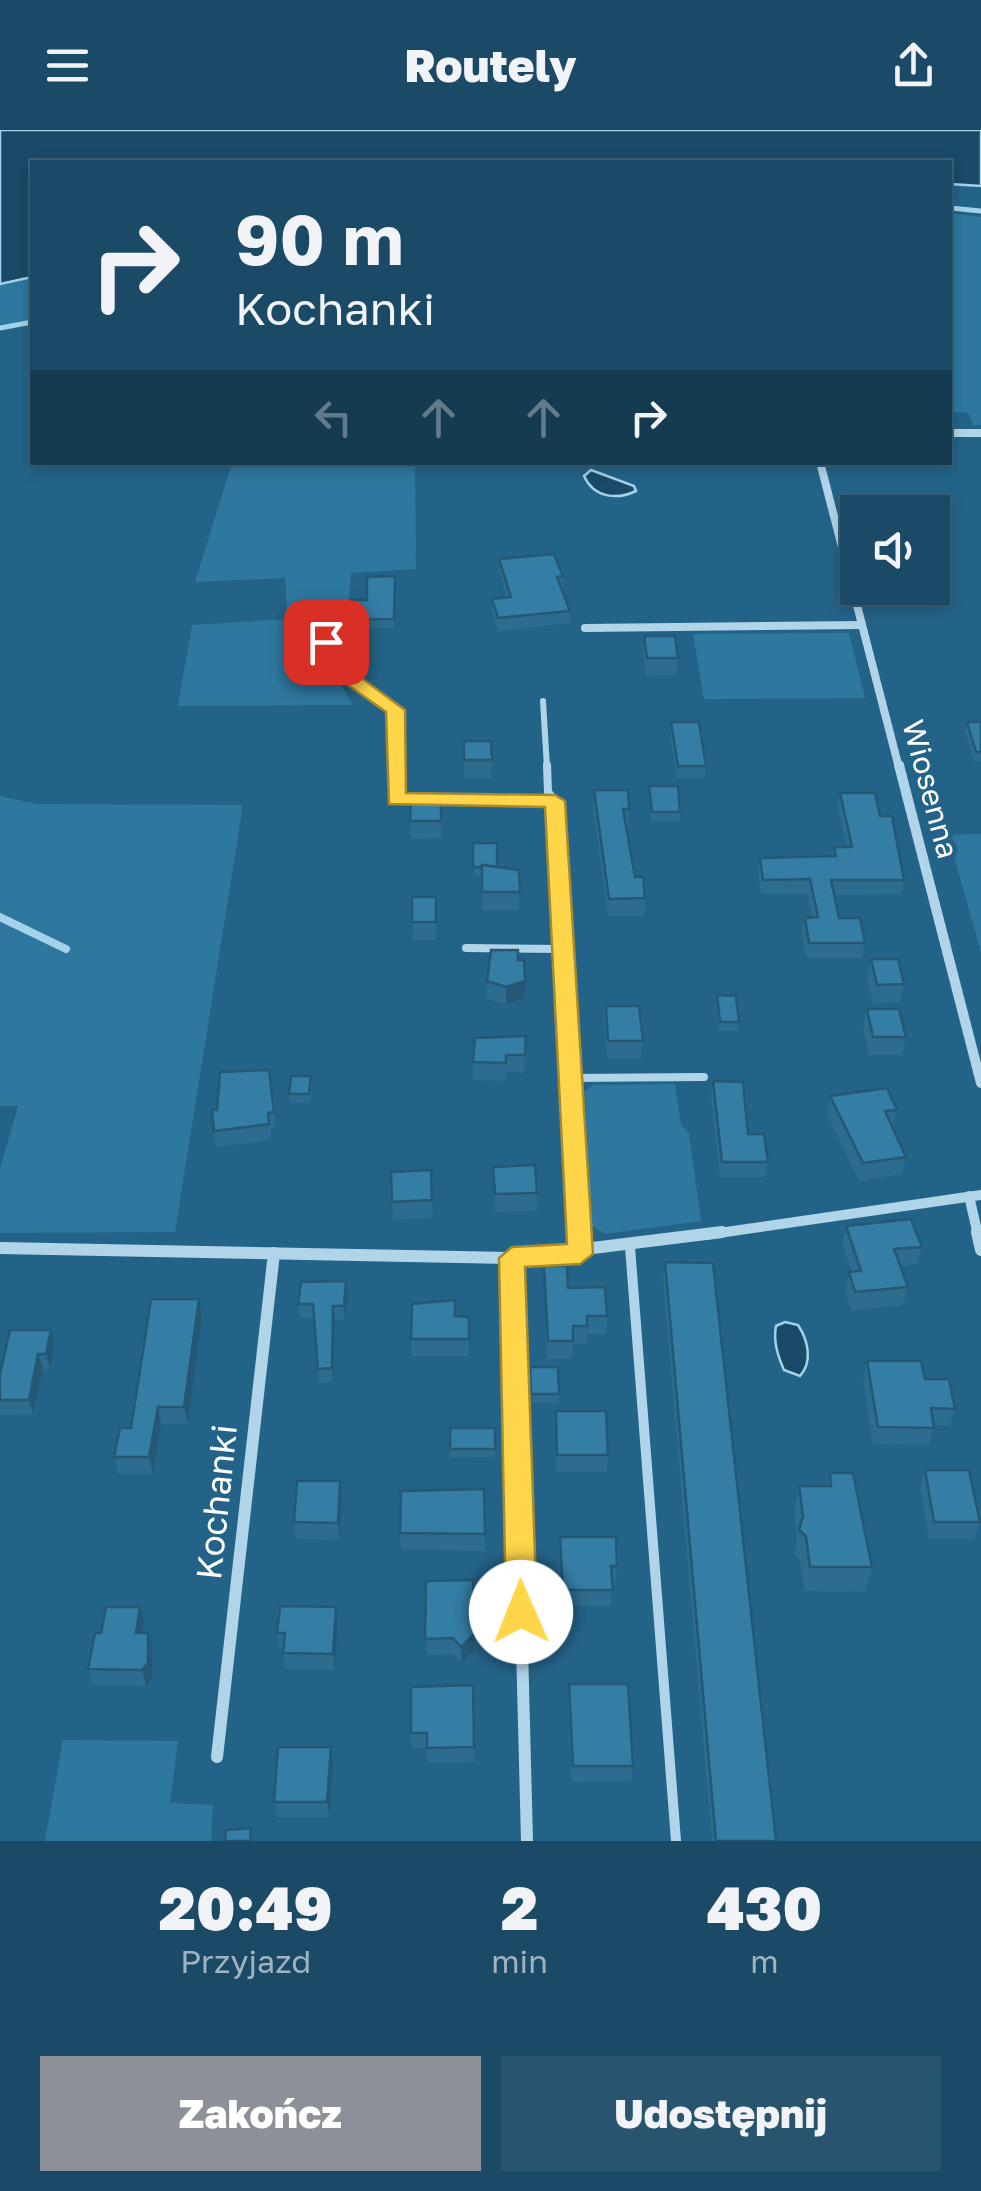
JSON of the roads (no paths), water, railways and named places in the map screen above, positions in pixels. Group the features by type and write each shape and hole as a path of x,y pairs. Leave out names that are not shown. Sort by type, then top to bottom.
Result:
{"street":[{"path":"952,433 981,433"},
{"name":"Wiosenna","path":"821,465 981,1083"},
{"path":"315,615 337,669 396,710 396,799 555,801 580,1254"},
{"path":"585,628 862,624"},
{"path":"0,1248 512,1258 580,1254 975,1196 981,1250"},
{"name":"Kochanki","path":"217,1757 274,1254"},
{"path":"512,1258 527,1841"}],"lane":[{"path":"543,702 548,792 555,801"},
{"path":"466,948 563,949"},
{"path":"571,1078 704,1077"},
{"path":"630,1246 676,1841"}],"waterway":[{"path":"952,208 981,211"},
{"path":"0,328 30,322"},
{"path":"0,917 66,949"}]}
